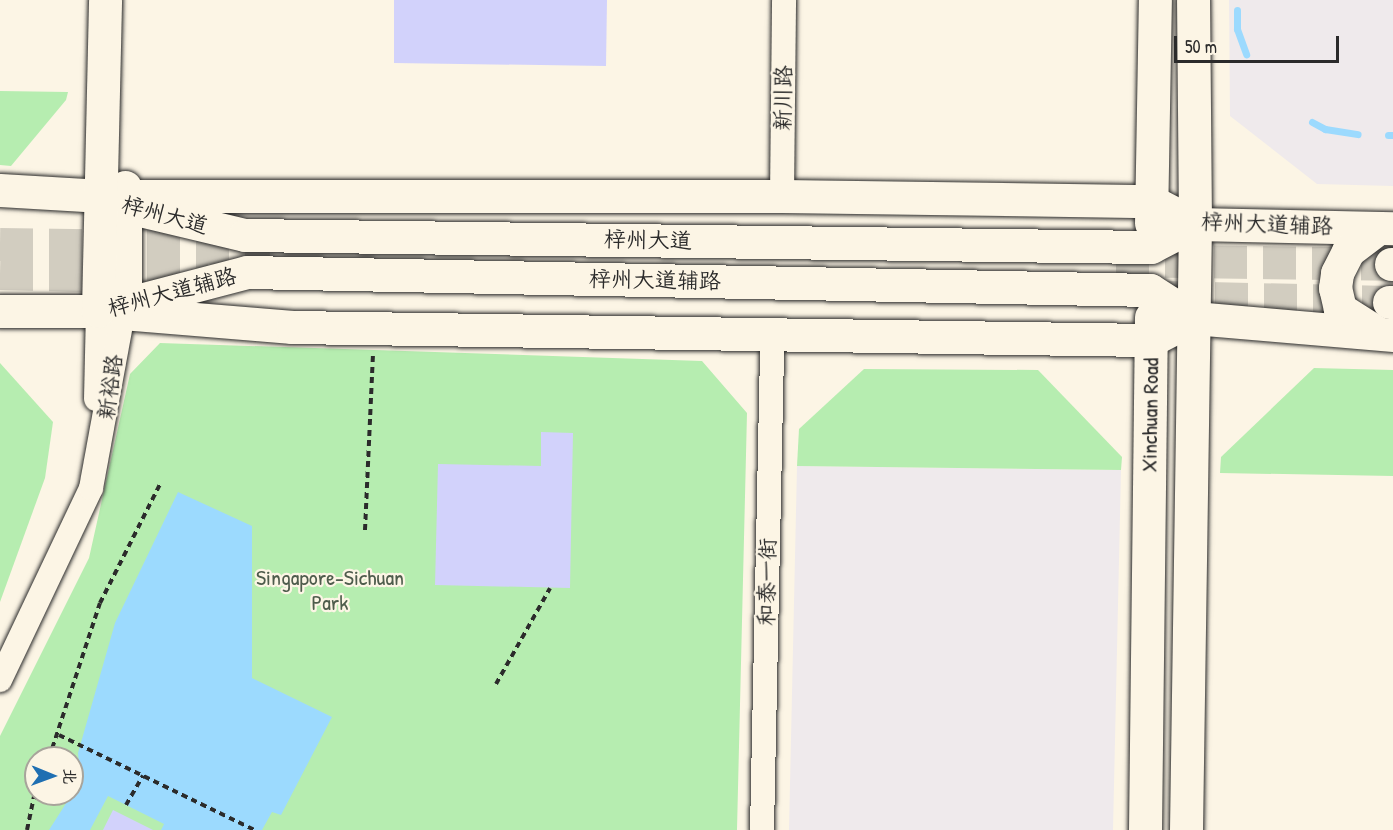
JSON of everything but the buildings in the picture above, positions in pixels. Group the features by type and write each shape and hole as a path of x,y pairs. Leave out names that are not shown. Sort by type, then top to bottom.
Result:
{"street":[{"name":"新裕路","path":"105,0 118,199"},
{"name":"新裕路","path":"0,680 91,488 104,435 115,309 125,0"},
{"name":"新川路","path":"782,196 784,0"},
{"name":"Xinchuan Road","path":"1144,830 1155,0"},
{"name":"Xinchuan Road","path":"1186,830 1195,224 1193,0"},
{"path":"0,190 118,199"},
{"name":"梓州大道辅路","path":"118,199 782,196 1151,201 1195,224 1386,228"},
{"name":"梓州大道","path":"118,199 245,235 1151,247 1195,224"},
{"path":"1386,228 1348,251 1336,273 1335,288 1340,309 1387,335"},
{"name":"梓州大道辅路","path":"115,309 247,272 1150,290"},
{"path":"1150,290 1194,318 1387,335"},
{"name":"新裕路","path":"0,657 46,564 87,458 96,398 115,309"},
{"path":"0,311 115,309"},
{"name":"梓州大道辅路","path":"115,309 292,327 1151,339 1194,318"},
{"name":"和泰一街","path":"762,830 772,334"}],"path":[{"path":"365,530 375,328"},
{"path":"54,746 59,735 63,710 80,674 100,603 161,482"},
{"path":"496,684 549,588"},
{"path":"59,735 255,830"},
{"path":"126,805 143,776"},
{"path":"27,830 32,806"}],"shaded area":[{"path":"1229,0 1393,0 1393,186 1317,184 1230,116"},
{"path":"797,466 1121,470 1113,830 789,830"}],"green space":[{"path":"0,91 68,92 66,100 11,166 0,165"},
{"name":"Singapore-Sichuan Park","path":"160,343 702,361 747,413 737,830 0,830 0,736 89,558 130,374"},
{"path":"0,363 53,422 45,478 0,602"},
{"path":"1314,368 1393,370 1393,476 1220,473 1221,457"},
{"path":"864,369 1038,370 1122,457 1121,470 797,466 799,429"}],"water":[{"path":"178,492 252,526 252,678 332,717 281,815 272,812 262,830 161,830 164,824 108,796 90,830 49,830 64,806 84,806 84,746 80,746 115,623"}],"waterway":[{"path":"1237,10 1237,29 1246,54"},
{"path":"1312,122 1325,129 1358,134"},
{"path":"1388,135 1393,135"}],"tunnel":[{"path":"0,244 270,248"},
{"path":"1116,260 1391,264"},
{"path":"0,273 208,278"},
{"path":"1166,297 1389,302"}]}
